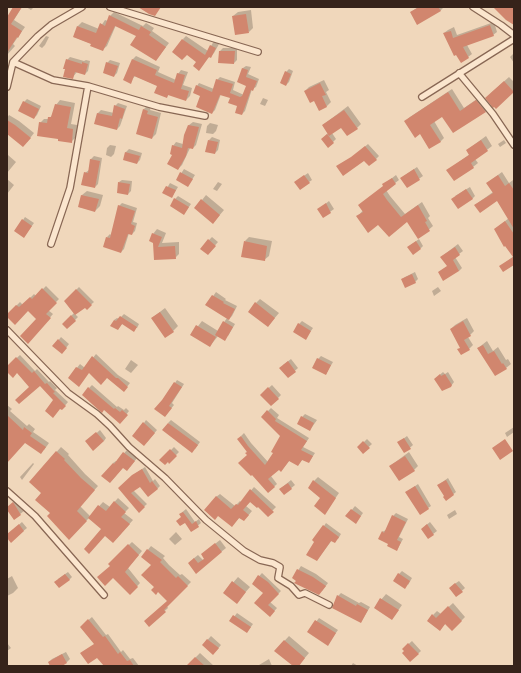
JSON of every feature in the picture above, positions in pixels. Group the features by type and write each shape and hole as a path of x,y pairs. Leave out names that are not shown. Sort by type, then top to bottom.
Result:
{"street":[{"path":"7,87 13,62 51,25 82,7"},
{"path":"110,7 258,52"},
{"path":"473,7 502,25 514,36"},
{"path":"422,97 514,39"},
{"path":"13,62 54,80 88,86 159,107 205,116"},
{"path":"459,73 493,114 514,144"},
{"path":"51,244 70,188 88,86"},
{"path":"7,330 68,393 97,414 129,447 165,478 206,520 244,551 260,560 273,563 280,567 278,578 291,586 299,594 305,593 329,605"},
{"path":"7,492 35,516 104,595"}],"building":[{"path":"13,7 22,7 11,24 22,31 7,53 7,17"},
{"path":"138,7 161,7 155,16"},
{"path":"419,7 438,7 441,11 417,25 410,12"},
{"path":"493,7 514,7 514,25 506,20"},
{"path":"246,14 249,33 235,35 232,16"},
{"path":"109,15 139,30 141,26 151,32 149,35 166,47 156,61 130,45 136,36 115,26 103,51 90,46 91,44 73,37 77,26 96,33 100,23 105,26"},
{"path":"490,25 494,36 463,47 469,58 461,63 456,55 454,56 443,33 451,31 453,38"},
{"path":"182,39 205,55 210,45 216,48 211,58 209,57 199,71 193,66 196,62 187,55 182,60 172,52"},
{"path":"219,51 235,51 234,64 218,63"},
{"path":"66,59 82,64 82,62 88,64 85,75 75,72 73,79 63,77 65,69 63,69"},
{"path":"132,59 157,70 155,75 174,83 177,73 185,75 181,89 189,91 186,101 168,95 167,98 154,93 157,86 134,76 131,84 123,80"},
{"path":"106,62 118,66 114,77 103,73"},
{"path":"242,68 248,70 246,77 257,81 253,91 251,90 242,115 235,113 237,106 228,103 230,98 220,95 212,114 196,107 200,96 193,93 196,85 212,92 216,79 233,84 230,93 240,97 242,96 246,86 237,82"},
{"path":"285,71 291,74 286,86 280,83"},
{"path":"504,81 514,92 496,109 494,107 493,108 485,98"},
{"path":"320,83 326,95 322,96 327,107 319,111 314,101 310,103 304,91"},
{"path":"448,92 460,111 476,100 486,112 453,133 442,117 430,125 441,142 429,149 420,134 415,138 404,121"},
{"path":"23,101 39,109 34,119 18,111"},
{"path":"55,104 71,107 67,128 73,129 72,143 37,136 39,122 47,123 48,117 51,117"},
{"path":"114,105 125,109 122,119 120,118 117,130 94,124 97,113 112,116"},
{"path":"143,109 148,111 147,114 158,117 152,139 136,134"},
{"path":"344,110 358,129 347,136 341,128 329,136 322,125"},
{"path":"7,120 31,138 23,147 7,134"},
{"path":"188,125 199,127 193,149 188,148 186,156 178,170 167,164 172,155 170,154 172,145 182,148 184,135"},
{"path":"327,134 334,143 328,148 321,139"},
{"path":"208,140 218,142 215,154 205,152"},
{"path":"481,140 488,151 471,163 474,168 454,181 446,170 469,155 466,150"},
{"path":"365,146 377,160 369,166 364,161 343,176 336,166"},
{"path":"125,152 140,156 137,164 123,160"},
{"path":"90,159 100,161 95,188 81,185 84,172 88,173"},
{"path":"414,169 420,180 407,188 400,178"},
{"path":"180,172 193,179 188,187 176,180"},
{"path":"304,175 310,183 300,190 294,182"},
{"path":"498,175 505,186 509,183 514,190 514,229 497,201 480,213 474,205 493,193 486,183"},
{"path":"392,178 396,184 383,194 387,200 401,217 418,205 427,221 425,222 430,231 418,239 407,222 389,237 378,225 368,233 356,216 363,212 358,205 383,186 382,184"},
{"path":"118,182 130,184 128,195 117,193"},
{"path":"166,186 176,190 172,198 162,193"},
{"path":"466,189 473,199 458,209 451,199"},
{"path":"81,195 99,199 95,212 78,207"},
{"path":"174,198 189,207 184,215 170,206"},
{"path":"201,199 220,215 213,224 194,208"},
{"path":"326,203 331,213 323,218 317,209"},
{"path":"118,205 135,211 131,224 135,226 132,235 128,234 121,253 103,247 106,237 110,238"},
{"path":"22,219 32,226 24,238 14,231"},
{"path":"505,221 514,234 514,265 503,272 499,266 513,257 505,246 504,247 494,229"},
{"path":"152,233 162,237 158,247 175,246 176,259 154,260 153,243 149,241"},
{"path":"208,239 216,246 208,255 200,249"},
{"path":"244,241 267,246 265,261 241,257"},
{"path":"416,241 421,249 413,255 407,247"},
{"path":"455,247 460,255 453,260 459,271 443,281 438,272 447,266 440,257"},
{"path":"412,274 416,283 405,288 401,279"},
{"path":"42,288 57,303 46,314 51,318 28,344 20,336 36,319 28,311 15,325 7,317 7,314 16,305 19,307 30,297 32,299"},
{"path":"76,289 92,305 87,310 85,308 75,315 64,301"},
{"path":"212,295 235,309 229,320 205,305"},
{"path":"255,302 275,318 268,327 248,312"},
{"path":"160,312 174,332 165,338 151,318"},
{"path":"71,315 76,321 67,329 62,324"},
{"path":"120,316 137,327 134,332 122,324 118,330 110,326 114,320 116,321"},
{"path":"223,321 233,327 225,341 215,335"},
{"path":"463,321 471,336 464,340 470,350 461,355 457,349 460,348 450,329"},
{"path":"298,323 311,331 306,340 293,332"},
{"path":"196,325 216,337 210,347 190,335"},
{"path":"58,339 67,348 62,354 52,346"},
{"path":"483,345 488,354 494,351 507,369 495,376 477,348"},
{"path":"92,356 128,387 124,392 107,378 101,385 89,373 79,387 68,378 76,367 82,370"},
{"path":"16,357 32,373 34,371 45,384 47,383 55,392 53,393 66,406 62,410 60,409 53,418 45,411 53,400 40,386 19,404 15,400 29,387 17,373 13,378 7,372 7,366"},
{"path":"317,358 331,365 326,375 312,368"},
{"path":"288,361 296,372 288,378 279,368"},
{"path":"440,374 441,376 445,374 452,385 451,387 442,391 434,379"},
{"path":"174,382 182,387 169,406 172,408 165,417 154,409"},
{"path":"88,387 114,409 115,408 120,412 122,410 128,415 120,424 104,410 102,413 82,395"},
{"path":"268,387 279,399 271,406 260,395"},
{"path":"267,410 276,419 275,421 307,441 301,450 313,456 309,463 302,460 298,466 289,461 281,472 279,470 268,479 275,487 268,493 252,475 251,476 238,463 247,455 245,453 247,452 237,439 241,436 265,465 273,453 271,452 280,436 261,417"},
{"path":"7,415 23,430 24,427 32,433 30,436 46,447 41,454 25,443 7,463"},
{"path":"301,416 314,423 310,431 297,424"},
{"path":"143,422 155,433 144,446 132,436"},
{"path":"168,423 198,445 192,453 162,430"},
{"path":"96,432 104,441 93,451 85,441"},
{"path":"404,438 411,449 404,453 397,442"},
{"path":"505,439 513,451 500,460 492,448"},
{"path":"363,441 370,448 363,454 357,447"},
{"path":"170,449 177,456 169,464 168,462 165,465 159,460"},
{"path":"56,451 81,478 95,490 77,511 87,521 69,540 47,516 50,513 35,500 41,493 29,482"},
{"path":"123,452 135,461 127,471 123,468 110,483 101,476 113,463 114,464"},
{"path":"405,456 415,471 399,481 389,466"},
{"path":"142,469 150,483 152,481 158,489 148,497 140,487 131,493 145,507 139,513 118,488 132,475"},
{"path":"313,480 336,498 325,515 314,506 320,498 308,488"},
{"path":"446,480 454,495 446,501 437,485"},
{"path":"288,483 292,489 284,495 279,489"},
{"path":"415,486 429,509 420,515 405,492"},
{"path":"250,489 274,512 268,517 258,507 257,508 250,502 243,510 249,515 244,521 239,518 232,527 218,516 215,520 204,510 216,496 231,509 236,504 238,505"},
{"path":"114,501 126,512 121,517 130,524 113,543 105,536 89,554 84,549 101,529 88,518 98,505 106,511"},
{"path":"13,502 21,515 14,520 7,510 7,507"},
{"path":"351,509 361,516 356,524 345,516"},
{"path":"183,512 192,524 196,521 199,527 191,532 185,523 180,526 176,521 181,517 179,514"},
{"path":"392,515 406,522 397,540 401,542 397,551 378,539 382,531 384,533"},
{"path":"19,524 24,531 11,543 7,538 7,534"},
{"path":"427,524 434,535 428,539 421,529"},
{"path":"323,525 339,537 335,543 331,541 317,561 306,555 314,542 312,540"},
{"path":"215,543 222,552 196,574 188,563 194,558 198,563 204,559 201,554"},
{"path":"128,544 139,555 125,572 138,587 130,595 113,578 105,586 97,577 110,566 108,564"},
{"path":"147,549 162,560 160,562 176,578 178,576 188,586 164,610 166,612 149,627 144,621 167,601 158,592 156,595 151,590 154,587 141,575 151,565 141,557"},
{"path":"297,569 326,586 319,595 294,583 296,581 292,578"},
{"path":"398,573 410,581 405,589 393,581"},
{"path":"65,574 70,580 59,588 54,582"},
{"path":"258,575 268,582 279,594 268,605 275,611 270,617 254,603 263,593 252,584"},
{"path":"232,581 246,592 237,604 223,593"},
{"path":"455,583 463,592 456,597 449,588"},
{"path":"337,595 356,606 357,604 368,610 361,623 332,608"},
{"path":"380,598 399,610 392,620 374,608"},
{"path":"448,606 462,621 452,631 445,624 440,631 427,621 432,614 436,618"},
{"path":"233,615 251,627 247,633 229,621"},
{"path":"88,619 103,637 105,636 118,654 120,652 127,661 130,660 134,666 104,666 97,658 88,664 80,653 94,644 80,627"},
{"path":"315,620 336,633 328,646 307,632"},
{"path":"207,639 219,648 213,655 202,645"},
{"path":"284,640 305,658 299,666 293,666 274,651"},
{"path":"408,643 419,654 410,662 402,653 404,651 402,649"},
{"path":"62,654 67,663 62,666 50,666 48,662"},
{"path":"195,657 205,666 186,666"}]}
